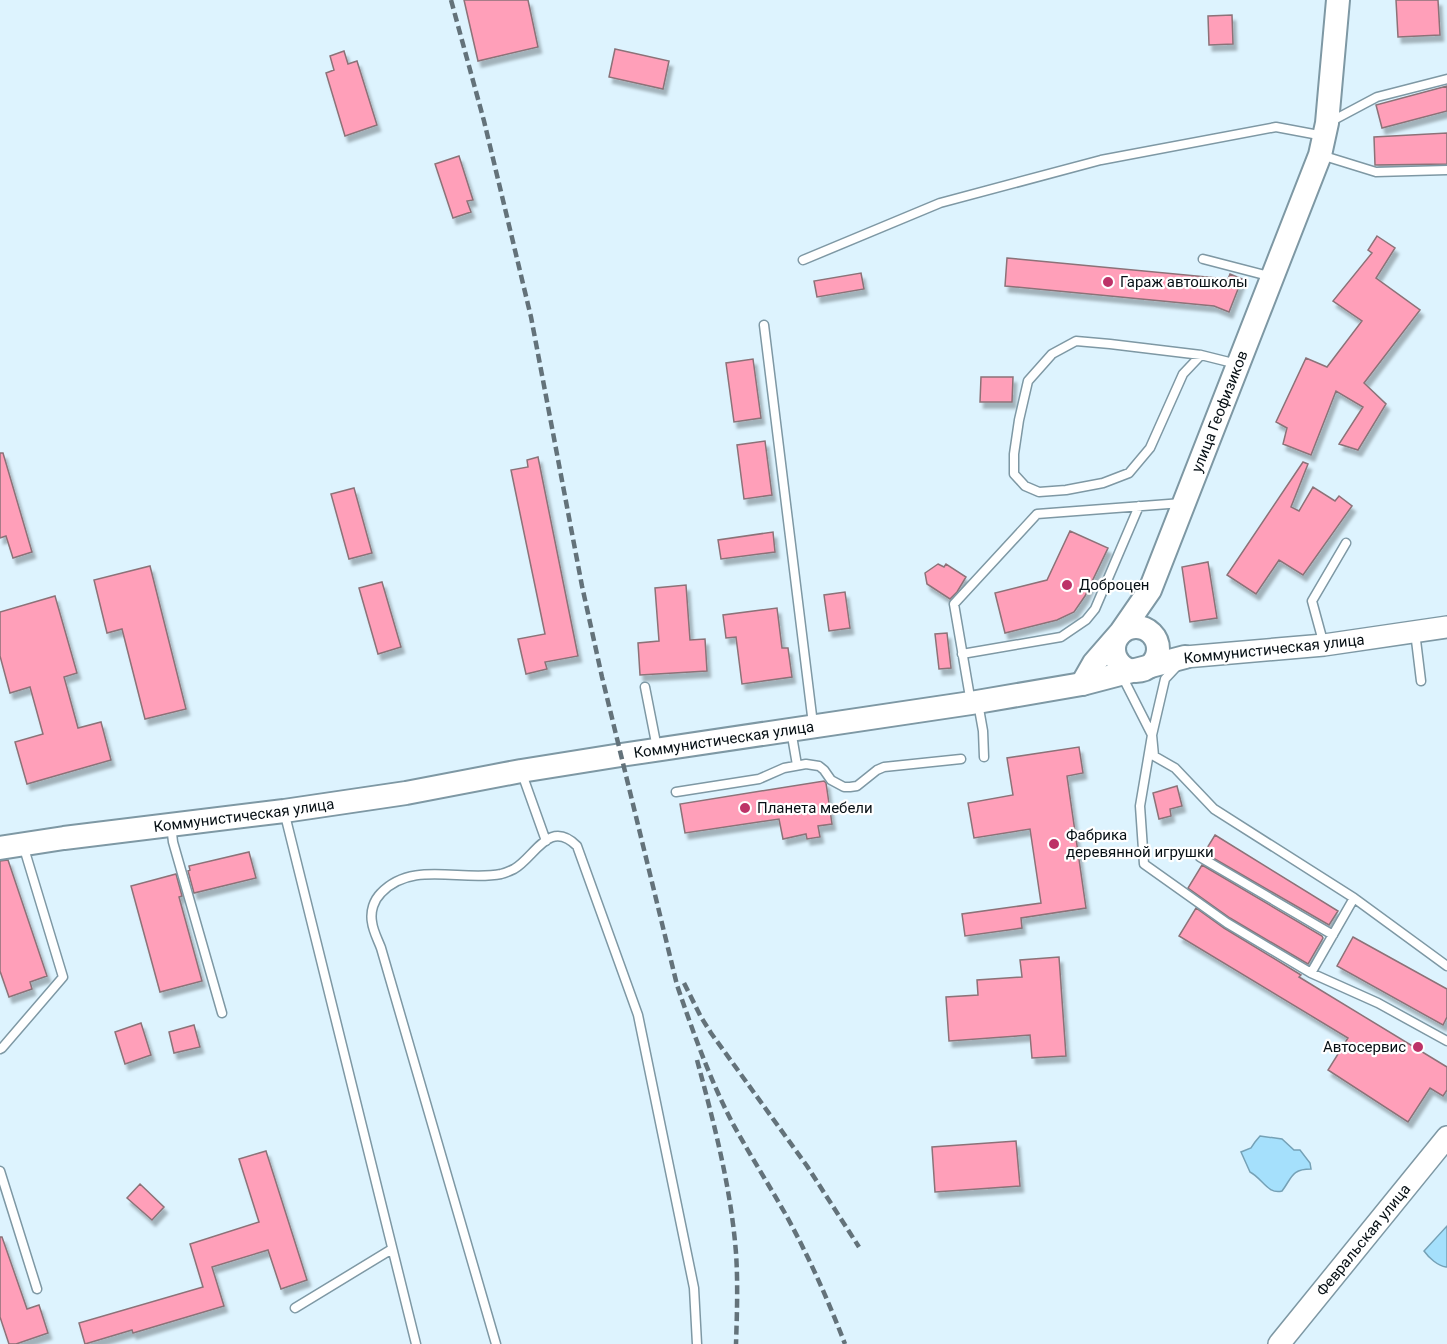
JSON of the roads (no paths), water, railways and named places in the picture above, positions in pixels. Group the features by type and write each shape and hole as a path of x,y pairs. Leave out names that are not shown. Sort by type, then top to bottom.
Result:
{"main road":[{"name":"улица Геофизиков","path":"1082,684 1094,663 1121,632 1150,590 1273,277 1324,138 1340,0"},
{"path":"1150,590 1147,618 1154,636 1157,645 1155,659 1151,665 1131,671 1116,658 1114,645 1121,632 1136,627 1149,630 1154,636 1165,650 1185,657"},
{"name":"Коммунистическая улица","path":"0,848 171,824 285,812 658,749 974,703 1082,684 1185,657"}],"street":[{"name":"Коммунистическая улица","path":"1185,657 1324,645 1447,627"},
{"name":"Февральская улица","path":"1279,1344 1447,1137"}],"lane":[{"path":"1324,138 1377,97 1447,79"},
{"path":"803,260 940,203 1101,160 1276,127 1324,138 1376,172 1447,170"},
{"path":"1203,259 1273,277"},
{"path":"764,325 802,728 797,765"},
{"path":"1201,355 1183,374 1150,448 1129,472 1102,483 1066,490 1039,492 1025,486 1014,474 1014,454 1028,381 1052,354 1076,341 1201,355 1239,365"},
{"path":"984,757 982,731 962,654 954,604 1037,514 1184,503"},
{"path":"962,654 1061,637 1086,620 1095,609 1139,506"},
{"path":"1324,645 1311,601 1346,543"},
{"path":"1415,632 1421,681"},
{"path":"1185,657 1165,679 1152,735 1140,806 1143,864 1227,923 1311,973 1378,1003 1447,1041"},
{"path":"1131,671 1152,735 1154,756 1175,768 1214,809 1354,898 1447,966"},
{"path":"645,687 658,749"},
{"path":"676,792 759,779 784,768 806,764 819,766 831,780 844,787 850,787 857,786 884,767 961,759"},
{"path":"521,771 546,841"},
{"path":"285,812 416,1344"},
{"path":"171,824 173,842 222,1013"},
{"path":"496,1344 372,923 372,909 378,896 387,886 399,879 426,874 501,873 513,869 534,849 556,836 564,836 577,846 638,1015 694,1288 697,1344"},
{"path":"0,1049 63,977 23,844"},
{"path":"1200,857 1333,935"},
{"path":"1311,973 1354,898"},
{"path":"0,1171 37,1289"},
{"path":"295,1308 392,1249"}],"water":[{"path":"1260,1136 1282,1139 1294,1150 1300,1150 1310,1163 1311,1169 1304,1169 1296,1173 1282,1191 1273,1191 1250,1172 1241,1152 1251,1148"},
{"path":"1447,1226 1446,1267 1434,1261 1424,1251"}],"railway":[{"path":"451,0 484,121 531,317 582,586 677,985 702,1056 717,1090 739,1136 803,1247 845,1344"},
{"path":"684,983 711,1033 807,1166 859,1247"},
{"path":"697,1060 721,1156 734,1229 737,1276 736,1344"}],"place":[{"name":"Гараж автошколы","path":"1108,282"},
{"name":"Доброцен","path":"1067,585"},
{"name":"Планета мебели","path":"745,808"},
{"name":"Фабрика деревянной игрушки","path":"1054,844"},
{"name":"Автосервис","path":"1418,1047"}]}
